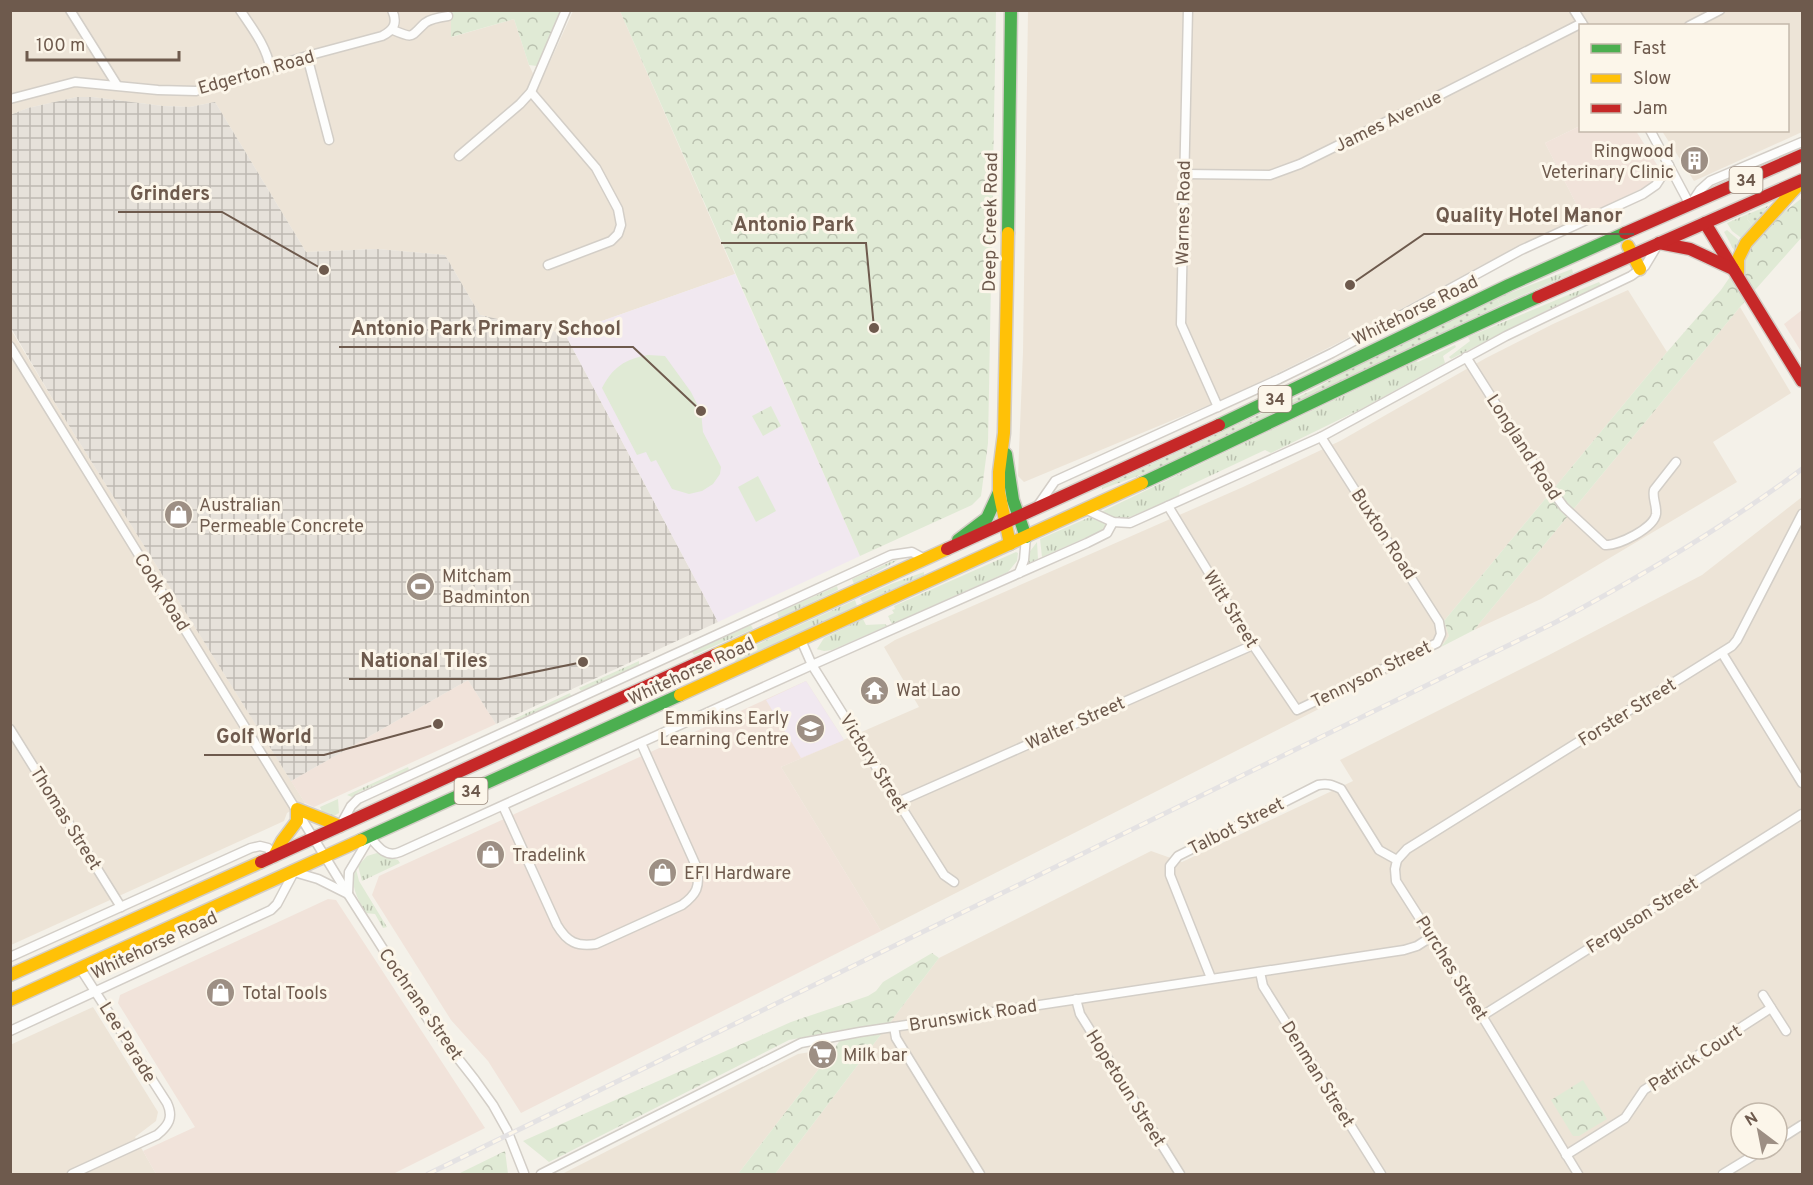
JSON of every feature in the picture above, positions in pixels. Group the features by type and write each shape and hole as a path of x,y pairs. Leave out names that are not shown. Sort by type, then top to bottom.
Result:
{"main road":[{"name":"Deep Creek Road","path":"1010,544 999,492 999,472 1004,433 1007,336 1011,10"},
{"name":"34","path":"1690,205 1803,155"},
{"name":"34","path":"1705,223 1803,180"},
{"path":"1735,273 1738,259 1746,243 1803,180"},
{"path":"1690,205 1705,223 1803,381"},
{"name":"Whitehorse Road","path":"10,975 1265,404 1509,285 1690,205"},
{"name":"Whitehorse Road","path":"10,1000 1026,537 1275,421 1450,336 1705,223"},
{"path":"1623,235 1640,269"},
{"path":"1659,243 1690,249 1735,273"},
{"name":"Deep Creek Road","path":"1004,433 1013,500 1026,537"},
{"path":"948,549 987,518 999,492"},
{"path":"274,856 297,821 297,809 340,826"}],"street":[{"path":"70,10 117,85"},
{"path":"240,10 264,47 270,68"},
{"path":"459,156 531,92 566,10"},
{"name":"Warnes Road","path":"1188,10 1181,324 1218,407"},
{"path":"1574,10 1583,24"},
{"path":"1693,24 1720,10"},
{"path":"392,11 395,21 393,30"},
{"name":"Edgerton Road","path":"10,99 75,82 158,90 196,91 307,56 382,36 393,30 406,36 412,36 426,22 448,15"},
{"name":"James Avenue","path":"1184,174 1270,175 1300,164 1579,26"},
{"path":"307,56 329,140"},
{"path":"531,92 596,168 618,209 621,225 618,234 611,241 548,265"},
{"path":"1651,132 1690,205"},
{"name":"Whitehorse Road","path":"1690,205 1700,190 1710,181 1803,142"},
{"name":"Whitehorse Road","path":"1037,507 1055,481 1332,353 1521,250 1643,194 1656,185 1669,165"},
{"path":"1085,509 1113,522 1130,523 1321,437 1466,357 1631,276 1645,266 1659,243"},
{"name":"Cook Road","path":"10,346 314,838"},
{"name":"Longland Road","path":"1466,357 1542,477 1564,507 1605,545 1621,542 1652,522 1656,514 1654,490 1676,462"},
{"name":"Buxton Road","path":"1321,437 1439,622 1441,634"},
{"name":"Witt Street","path":"1168,506 1253,645 1297,710"},
{"name":"Forster Street","path":"1397,860 1407,849 1722,653 1737,640 1803,514"},
{"path":"294,872 318,879 348,894 349,872 370,837 378,848 394,854 1107,533 1113,522"},
{"path":"1019,573 1024,560 1026,537"},
{"name":"Whitehorse Road","path":"340,826 351,806 358,800 891,555 912,552 926,559"},
{"name":"Tennyson Street","path":"1297,710 1437,643 1441,634"},
{"name":"Victory Street","path":"801,640 812,665 944,875 954,882"},
{"name":"Walter Street","path":"898,802 1253,645"},
{"path":"1722,653 1803,783"},
{"name":"Thomas Street","path":"10,729 121,907"},
{"path":"503,806 563,936 584,945 596,944 607,939 682,904 697,890 699,879 697,868 640,743"},
{"name":"Talbot Street","path":"1211,978 1170,875 1170,866 1178,856 1318,785 1327,783 1341,789 1379,850 1397,860"},
{"name":"Ferguson Street","path":"1482,1016 1803,814"},
{"name":"Cochrane Street","path":"314,838 431,1024 492,1105 507,1130 527,1174"},
{"path":"10,957 251,848 260,846 268,848 274,856"},
{"name":"Purches Street","path":"1397,860 1396,881 1482,1016 1578,1174"},
{"name":"Whitehorse Road","path":"10,1031 271,910 277,904 294,872"},
{"name":"Brunswick Road","path":"541,1174 801,1043 1404,950 1417,946 1431,937"},
{"name":"Lee Parade","path":"72,1174 158,1136 166,1128 170,1118 167,1103 80,968"},
{"name":"Denman Street","path":"1260,972 1263,986 1381,1174"},
{"path":"1763,995 1786,1031"},
{"name":"Hopetoun Street","path":"1076,999 1080,1014 1180,1174"},
{"name":"Patrick Court","path":"1566,1155 1625,1118 1644,1090 1771,1008"},
{"path":"894,1027 896,1038 980,1174"},
{"path":"1789,1134 1803,1125"},
{"path":"1723,1174 1744,1161"}],"shaded area":[{"path":"11,11 451,11 452,37 514,19 529,65 539,86 573,11 620,11 735,274 565,334 480,315 445,255 377,249 306,252 215,102 190,107 77,97 28,108 11,115"},
{"path":"1028,11 1802,11 1802,132 1694,181 1663,132 1789,132 1789,24 1579,24 1579,126 1545,143 1583,217 1484,264 1338,343 1238,393 1024,482 1018,476 1023,352"},
{"path":"77,97 190,107 215,102 306,252 377,249 445,255 480,315 565,334 718,622 496,724 468,680 291,781 58,408 11,328 10,115 28,108"},
{"path":"1579,126 1579,132 1637,132 1659,168 1655,182 1583,217 1545,143"},
{"path":"735,274 860,556 718,622 565,334"},
{"path":"1628,290 1667,352 1444,621 1449,636 1441,647 881,931 781,767 919,707 884,647 895,640 1243,487 1340,441 1486,358"},
{"path":"1740,307 1791,393 1713,442 1737,482 1541,599 1474,630"},
{"path":"1802,310 1802,353 1784,324"},
{"path":"10,328 305,803 287,813 284,821 11,945"},
{"path":"1802,497 1802,1174 775,1174 939,958 1151,851 1182,862 1353,781 1340,760 1702,575"},
{"path":"468,680 496,724 314,807 305,803 291,781"},
{"path":"806,681 844,740 781,767 881,931 521,1113 488,1061 451,1020 372,895 379,876"},
{"name":"Emmikins Early Learning Centre","path":"806,681 844,740 801,758 766,700"},
{"path":"328,899 336,900 485,1128 393,1174 156,1174 143,1151 195,1127 118,1003 120,995"},
{"path":"93,1007 158,1112 156,1121 135,1137 156,1174 11,1174 10,1045"},
{"path":"835,1048 738,1174 562,1174 798,1054"}],"green space":[{"path":"451,11 560,11 537,66 529,65 514,19 451,37"},
{"path":"620,11 996,11 988,443 981,496 972,505 860,556"},
{"path":"1802,198 1802,237 1740,307 1474,630 1441,647 1449,636 1444,621 1721,290 1747,252 1783,213"},
{"path":"1768,206 1754,227 1747,219 1748,214"},
{"path":"1748,214 1747,219 1754,227 1744,240 1732,231 1727,223"},
{"path":"1727,230 1741,242 1735,252 1724,232"},
{"path":"1572,269 1573,273 1500,305 1497,298"},
{"path":"1599,282 1601,285 1451,359 1449,357 1470,341 1468,337"},
{"path":"1497,298 1500,305 1157,469 1102,489 1102,487 1311,391 1376,355"},
{"path":"1455,345 1456,347 1443,356 1445,363 1361,409 1271,453 1265,450 1180,490 1179,496 1125,519 1101,512 1416,361"},
{"path":"648,355 665,356 691,392 701,412 703,432 721,467 720,474 713,484 702,491 689,494 672,489 656,460 651,462 646,452 637,455 602,388 620,365"},
{"path":"771,406 781,426 763,436 752,416"},
{"path":"758,476 776,511 756,522 738,487"},
{"path":"1090,517 1108,523 1108,525 1103,530 1042,557 1040,539"},
{"path":"1037,542 1038,559 1029,563 1028,554"},
{"path":"1018,553 1017,561 1008,572 892,624 888,616 894,613 892,610 895,609 894,606"},
{"path":"902,557 888,566 854,584 852,579"},
{"path":"924,572 924,575 863,603 860,598 891,584"},
{"path":"837,586 838,590 779,618 777,613"},
{"path":"855,600 857,606 735,662 732,656"},
{"path":"863,619 866,625 885,624 887,626 832,650 817,649 824,638"},
{"path":"751,625 753,629 694,655 692,652"},
{"path":"639,661 639,665 581,691 579,688"},
{"path":"570,693 571,696 518,720 514,719"},
{"path":"408,767 409,770 352,797 347,795"},
{"path":"338,799 339,813 332,817 324,816 320,807"},
{"path":"377,853 398,860 400,863 362,881 358,866 367,856"},
{"path":"356,869 359,881 387,927 383,928 375,914 365,913 354,886"},
{"path":"932,953 939,958 775,1174 738,1174 835,1048 847,1029 789,1040 549,1162 523,1141 791,1022 868,996 876,991 883,982"},
{"path":"1583,1080 1607,1119 1579,1136 1573,1136 1551,1100"},
{"path":"505,1151 508,1174 458,1174"}],"railway":[{"path":"428,1174 1556,622 1682,550 1743,511 1802,469"}],"traffic: fast":[{"path":"1008,233 1011,10"},
{"path":"1219,425 1509,285 1625,233"},
{"path":"1142,483 1538,297"},
{"path":"1006,454 1013,500 1026,537"},
{"path":"958,540 987,518 999,492"},
{"path":"361,840 680,695"}],"traffic: slow":[{"path":"1738,275 1738,259 1746,243 1802,181"},
{"path":"1008,233 1004,433 999,492 1010,544"},
{"path":"1628,246 1640,269"},
{"path":"680,695 1142,483"},
{"path":"715,655 947,549"},
{"path":"274,856 297,821 297,809 340,826"},
{"path":"10,1000 361,840"},
{"path":"10,975 261,862"}],"traffic: jam":[{"path":"1625,233 1802,155"},
{"path":"1538,297 1802,180"},
{"path":"1705,223 1802,381"},
{"path":"1659,243 1690,249 1733,269"},
{"path":"947,549 1219,425"},
{"path":"261,862 715,655"}],"place":[{"name":"Ringwood Veterinary Clinic","path":"1695,161"},
{"name":"Grinders","path":"324,270"},
{"name":"Quality Hotel Manor","path":"1350,285"},
{"name":"Antonio Park","path":"874,328"},
{"name":"Antonio Park Primary School","path":"701,411"},
{"name":"Australian Permeable Concrete","path":"178,515"},
{"name":"Mitcham Badminton","path":"421,586"},
{"name":"National Tiles","path":"583,662"},
{"name":"Wat Lao","path":"875,690"},
{"name":"Golf World","path":"438,724"},
{"name":"Emmikins Early Learning Centre","path":"810,728"},
{"name":"Tradelink","path":"491,855"},
{"name":"EFI Hardware","path":"663,873"},
{"name":"Total Tools","path":"221,993"},
{"name":"Milk bar","path":"822,1055"}]}
